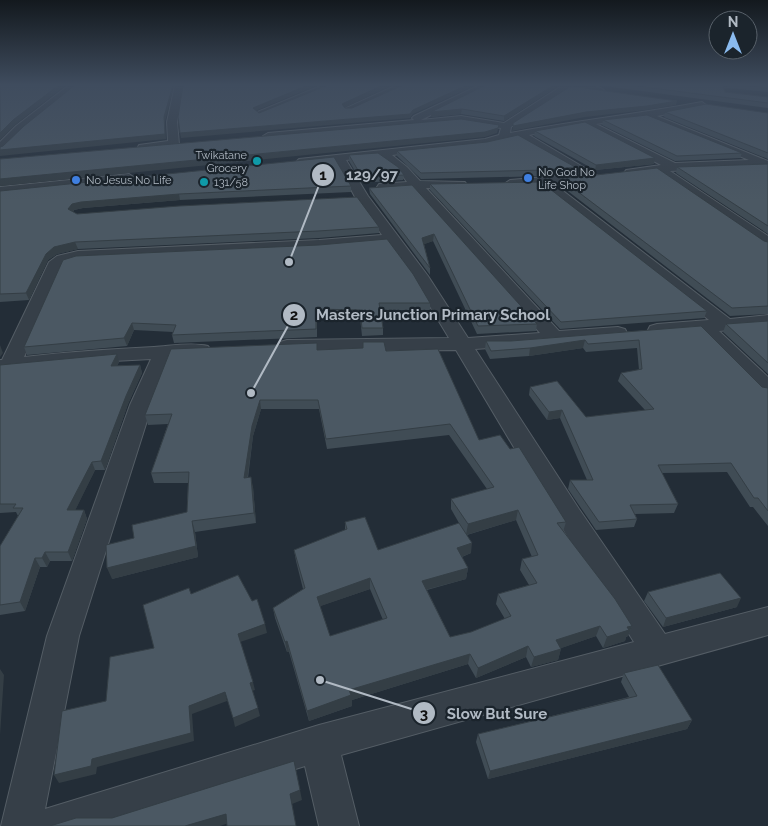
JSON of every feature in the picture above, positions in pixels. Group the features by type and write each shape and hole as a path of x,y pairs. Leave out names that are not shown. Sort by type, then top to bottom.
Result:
{"street":[{"path":"0,148 26,124"},
{"path":"129,148 178,144 171,132 171,124"},
{"path":"257,137 402,124"},
{"path":"480,124 521,135 598,176 544,182 496,184"},
{"path":"293,162 486,142 515,124"},
{"path":"521,135 577,124"},
{"path":"588,124 673,168"},
{"path":"667,124 766,164"},
{"path":"382,152 403,169 554,337"},
{"path":"339,157 355,195 392,239 422,280 569,516 657,650"},
{"path":"622,173 673,168 766,164"},
{"path":"659,169 768,243"},
{"path":"0,191 144,176"},
{"path":"544,182 725,324"},
{"path":"355,195 416,185 470,185"},
{"path":"5,365 46,284 58,262 62,259 78,256 319,245 392,239"},
{"path":"268,347 462,344 768,321"},
{"path":"704,326 768,389"},
{"path":"5,365 76,357 221,349"},
{"path":"21,826 63,636 141,405 164,351"},
{"path":"53,826 319,743 768,621"},
{"path":"319,743 339,826"}],"building":[{"path":"0,124 9,124 0,133"},
{"path":"27,124 164,124 165,134 0,150 0,147"},
{"path":"179,124 294,124 180,133"},
{"path":"409,124 499,125 498,128 485,132 0,179 0,159"},
{"path":"513,124 526,124 513,126"},
{"path":"576,124 588,124 655,158 596,165 535,131"},
{"path":"610,124 668,124 742,153 677,156"},
{"path":"694,124 768,124 768,153"},
{"path":"518,135 575,167 545,170 421,173 397,151 487,142"},
{"path":"378,153 398,167 404,175 362,177 349,155"},
{"path":"334,157 351,186 179,194 81,202 72,204 68,209 77,214 179,206 357,197 379,227 75,242 54,247 46,254 26,293 0,294 0,191"},
{"path":"768,164 768,226 677,167"},
{"path":"657,168 768,242 768,306 732,308 561,179"},
{"path":"541,182 707,311 561,322 430,184"},
{"path":"412,185 537,324 478,326 434,234 422,238 430,268 369,188"},
{"path":"387,239 413,274 430,303 379,303 383,328 362,328 360,310 316,309 316,329 172,335 176,325 132,323 124,338 24,347 63,260 76,256 319,245"},
{"path":"768,321 768,363 726,324"},
{"path":"701,326 762,387 768,388 768,511 758,498 754,498 731,463 658,465 678,504 630,505 637,519 599,522 570,480 593,480 562,410 549,412 530,387 557,381 586,417 654,409 621,373 642,369 639,340 588,344 585,340 530,348 491,351 486,341 511,341"},
{"path":"363,342 384,342 386,351 438,349 479,440 500,435 510,449 519,447 566,522 557,523 615,599 632,626 627,627 629,630 607,637 600,626 556,640 561,649 534,657 528,646 478,668 470,654 349,690 351,695 307,711 287,641 285,642 273,608 305,588 294,550 347,529 345,522 365,517 378,550 459,523 472,543 457,548 468,568 422,581 450,637 471,632 511,616 498,594 537,583 522,559 538,555 518,510 468,524 451,499 494,487 450,424 326,439 318,400 260,400 252,426 244,478 251,477 254,513 192,521 196,546 107,568 106,545 134,538 132,525 187,512 189,472 151,473 172,414 145,415 171,349 317,343 317,350 363,348","holes":["370,578 387,618 330,636 317,597"]},
{"path":"117,354 111,366 140,365 101,461 92,462 67,510 84,510 68,552 45,552 42,558 35,558 20,602 0,605 0,546 23,508 13,508 16,504 0,504 0,365"},
{"path":"720,573 741,598 666,618 648,592"},
{"path":"238,575 252,601 257,599 265,624 238,634 253,682 250,683 258,708 233,718 225,692 189,706 191,733 92,759 91,766 54,775 62,711 106,701 110,657 154,648 143,605 189,588 191,594"},
{"path":"658,665 692,720 490,771 478,734 637,696 624,673"},
{"path":"294,761 300,790 290,794 296,826 227,826 226,814 185,826 50,826 76,818 112,818"}],"place":[{"name":"Twikatane Grocery","path":"257,161"},
{"name":"No God No Life Shop","path":"528,178"},
{"name":"No Jesus No Life","path":"76,180"},
{"name":"131/58","path":"204,182"},
{"name":"129/97","path":"289,262"},
{"name":"Masters Junction Primary School","path":"251,393"},
{"name":"Slow But Sure","path":"320,680"}]}
